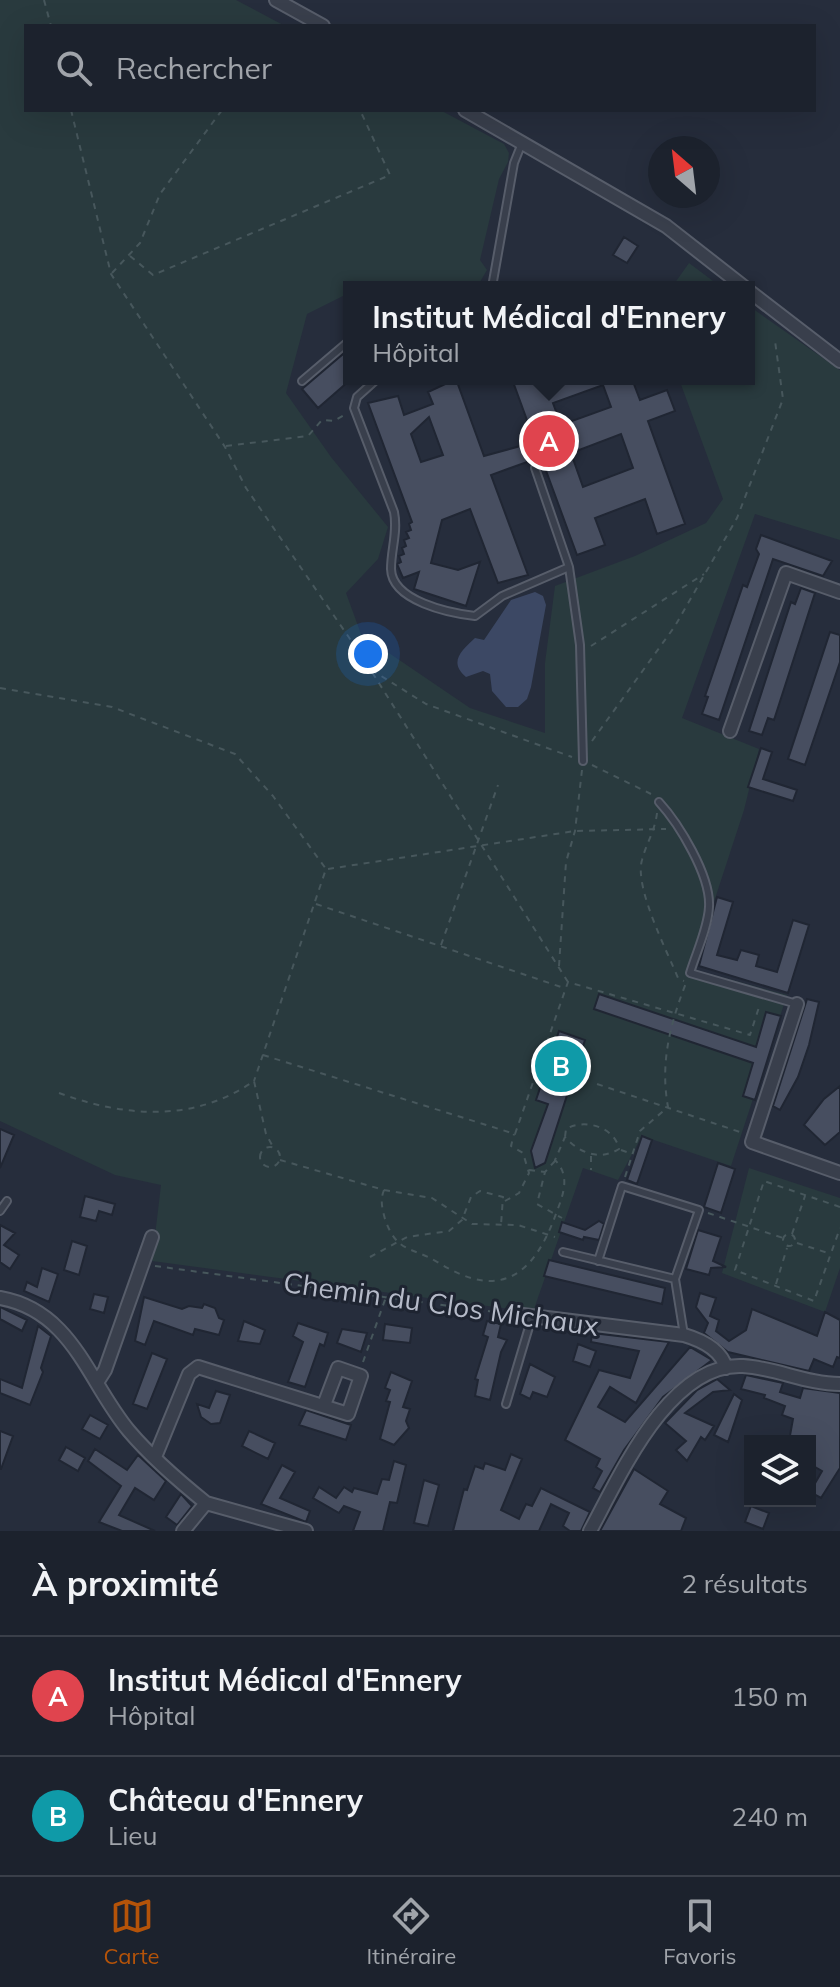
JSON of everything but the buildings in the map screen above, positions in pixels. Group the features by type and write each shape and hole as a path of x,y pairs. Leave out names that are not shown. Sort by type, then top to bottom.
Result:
{"street":[{"path":"276,0 319,24"},
{"path":"468,112 666,226 736,281"},
{"path":"755,296 840,361"},
{"path":"730,731 786,573 840,592"},
{"path":"797,1004 752,1142 840,1173"},
{"path":"98,1381 105,1370 152,1237"},
{"path":"0,1298 43,1315 55,1324 98,1381 128,1430 206,1503 306,1531"},
{"name":"Chemin du Clos Michaux","path":"515,1314 684,1335 699,1340 721,1355 726,1368"},
{"path":"155,1457 189,1374 198,1367 348,1414 359,1375 338,1368 324,1405"},
{"path":"590,1531 633,1452 657,1416 694,1383 726,1368 750,1367 840,1384"},
{"path":"183,1531 206,1503"}],"lane":[{"path":"493,281 514,163 522,143"},
{"path":"302,381 343,346"},
{"path":"370,385 357,397 354,408 394,512 397,526 391,568 392,580 400,591 475,616 502,596 569,567"},
{"path":"535,468 569,567 580,653 583,758"},
{"path":"659,802 693,853 709,907 690,973 797,1004"},
{"path":"598,1261 622,1186 699,1210 675,1279 684,1335"},
{"path":"0,1211 7,1201"},
{"path":"563,1252 675,1279"},
{"path":"506,1404 532,1317"}],"path":[{"path":"44,0 50,24"},
{"path":"71,112 111,274 225,447 246,488 370,669 568,982 750,1035 763,994"},
{"path":"111,274 140,243 160,194 221,112"},
{"path":"130,256 153,275 390,175 361,112"},
{"path":"559,967 566,862 575,831 583,758 675,626 737,518 783,399 775,341"},
{"path":"225,447 308,436 322,420 334,421 354,408"},
{"path":"580,653 705,573"},
{"path":"370,669 426,704 583,758 649,791 659,802 655,830 641,862 641,882 678,978 686,981"},
{"path":"0,688 112,707 235,754 273,796 326,869"},
{"path":"440,946 498,785"},
{"path":"326,869 479,843 575,831 679,829"},
{"path":"326,869 254,1081 266,1134 280,1160 384,1190 432,1198 462,1220 518,1225 555,1237"},
{"path":"316,904 565,989"},
{"path":"668,1107 663,1078 668,1037 690,973"},
{"path":"504,1201 519,1193 528,1169 523,1153 511,1146 568,982"},
{"path":"263,1055 515,1134"},
{"path":"59,1093 108,1109 162,1113 220,1100 254,1081"},
{"path":"597,1084 754,1136"},
{"path":"622,1186 640,1131 668,1107"},
{"path":"562,1218 537,1204 545,1172 555,1160 566,1129 589,1125 610,1135 619,1149 632,1154"},
{"path":"565,1137 591,1154 611,1154 619,1149"},
{"path":"273,1147 263,1148 262,1163 271,1167 280,1160"},
{"path":"591,1154 591,1170"},
{"path":"384,1190 381,1199 383,1214 395,1242 460,1276 486,1282 516,1276 529,1265 549,1234 565,1185 562,1166 555,1160"},
{"path":"528,1169 545,1172"},
{"path":"840,1207 764,1181 735,1270 814,1301 840,1228"},
{"path":"370,1257 407,1237 449,1231 462,1220 471,1197 480,1191 499,1194 504,1201 501,1225"},
{"path":"699,1210 783,1238 792,1234 806,1195"},
{"path":"792,1234 796,1242"},
{"path":"775,1286 787,1246 783,1238"},
{"path":"787,1246 796,1242 831,1254"},
{"name":"Chemin du Clos Michaux","path":"143,1264 515,1314"},
{"path":"359,1375 386,1297"}],"shaded area":[{"path":"0,0 236,0 281,24 24,24 24,112 444,112 504,144 509,153 508,162 499,179 480,260 487,270 481,281 343,281 343,296 307,314 286,393 331,457 388,527 378,559 346,593 361,634 470,708 545,733 545,663 555,586 635,556 706,523 723,499 681,385 755,385 755,310 840,370 840,540 755,514 682,718 759,749 744,810 692,969 787,995 731,1166 642,1136 618,1180 583,1168 533,1312 152,1261 161,1185 115,1175 0,1121"},
{"path":"689,263 713,281 676,281"},
{"path":"749,1168 840,1198 840,1268 825,1312 722,1273"}],"water":[{"path":"535,592 543,596 546,605 531,687 527,699 518,707 506,707 492,691 490,674 483,671 466,677 458,666 459,656 475,638 484,640 511,600"}],"place":[{"name":"Institut Médical d'Ennery","path":"549,441"},
{"name":"Château d'Ennery","path":"561,1066"}]}
